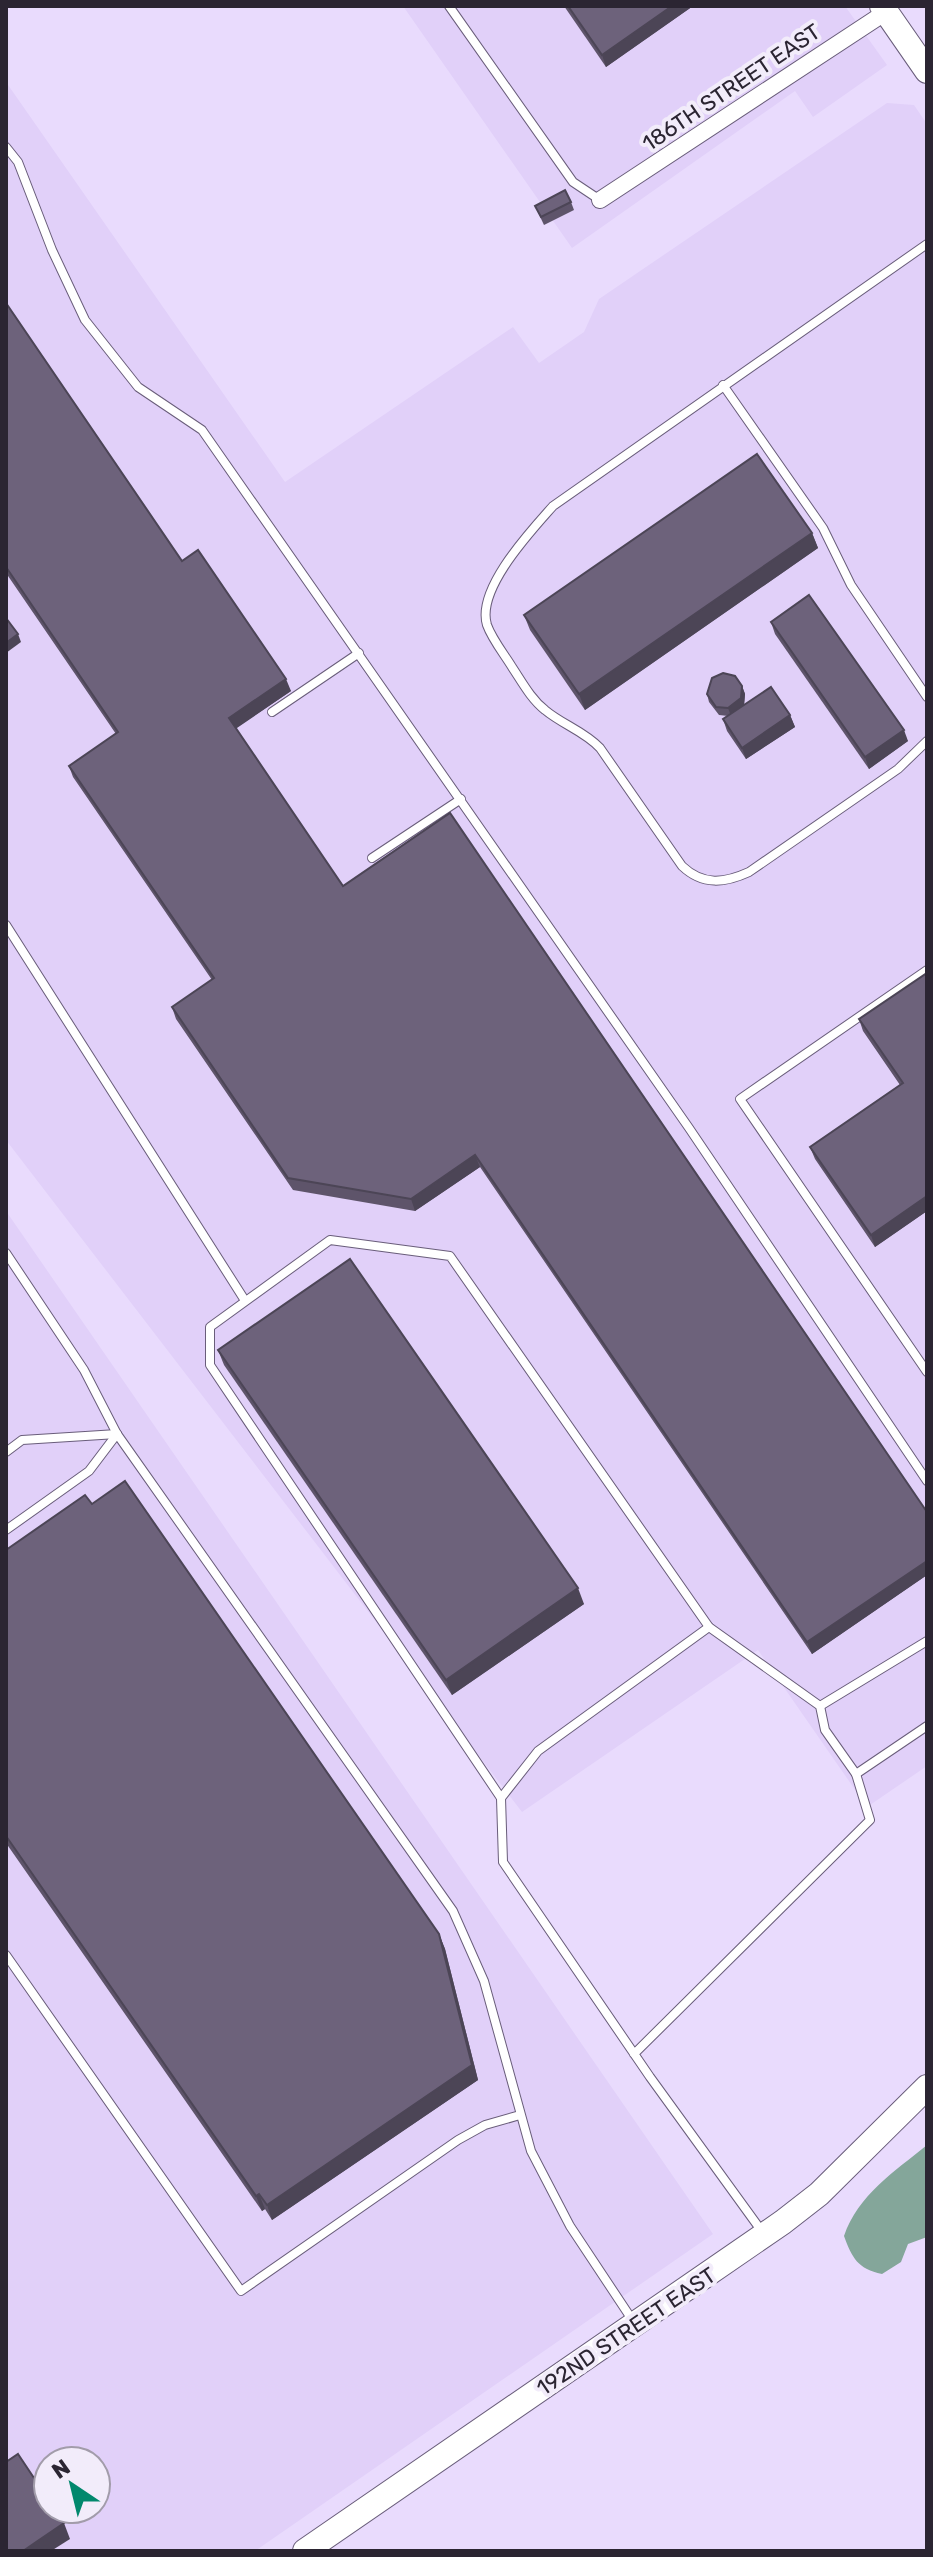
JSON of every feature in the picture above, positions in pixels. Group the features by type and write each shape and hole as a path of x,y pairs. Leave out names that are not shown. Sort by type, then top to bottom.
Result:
{"street":[{"name":"186TH STREET EAST","path":"600,200 887,8"},
{"path":"887,8 927,71"},
{"name":"192ND STREET EAST","path":"305,2551 765,2235 819,2194 927,2087"}],"lane":[{"path":"449,6 573,182 600,200"},
{"path":"6,147 18,162 52,250 85,320 138,387 202,430 689,1128 927,1481"},
{"path":"927,244 553,506 523,541 488,596 485,609 492,634 533,699 548,713 587,735 600,748 682,866 702,880 723,881 749,872 898,769 927,741"},
{"path":"723,385 823,528 851,585 927,697"},
{"path":"272,712 359,653"},
{"path":"372,858 461,799"},
{"path":"6,925 244,1299"},
{"path":"927,970 740,1099 927,1372"},
{"path":"634,2054 870,1820 856,1774 825,1730 820,1706 709,1627 450,1256 330,1240 244,1299 210,1327 210,1365 501,1798 503,1862 634,2054 765,2235"},
{"path":"6,1253 84,1370 117,1434 453,1911 484,1981 531,2151 570,2226 636,2325"},
{"path":"6,1452 22,1440 117,1434"},
{"path":"6,1530 89,1471 117,1434"},
{"path":"501,1798 538,1751 709,1627"},
{"path":"820,1706 927,1641"},
{"path":"856,1774 927,1726"},
{"path":"6,1955 241,2291 458,2140 485,2125 520,2115"}],"shaded area":[{"path":"403,6 845,6 887,65 813,117 795,91 572,248"},
{"path":"6,82 285,482 513,327 539,363 584,332 599,299 887,103 914,105 927,124 927,1766 867,1807 758,1650 522,1812 6,1140"},
{"path":"6,1211 713,2234 255,2551 6,2551"},
{"path":"927,2145 927,2237 908,2244 901,2262 882,2274 867,2269 853,2256 844,2236 850,2221 878,2185"}],"building":[{"path":"568,6 672,6 602,55"},
{"path":"565,190 571,202 541,217 535,206"},
{"path":"6,303 182,561 198,550 286,679 229,718 343,886 450,813 927,1512 927,1561 807,1642 475,1155 411,1199 288,1178 172,1007 214,978 69,766 118,732 6,567"},
{"path":"757,454 812,533 579,694 524,615"},
{"path":"809,595 904,730 865,757 771,622"},
{"path":"6,618 18,634 6,643"},
{"path":"723,673 735,676 742,686 741,698 728,708 716,707 707,694 712,678"},
{"path":"771,687 790,715 742,748 723,719"},
{"path":"927,973 927,1196 871,1235 810,1147 903,1083 859,1019"},
{"path":"350,1259 578,1588 446,1680 218,1350"},
{"path":"125,1481 439,1934 472,2065 267,2205 259,2194 256,2196 6,1836 6,1550 85,1495 92,1504"},
{"path":"18,2454 32,2475 32,2525 61,2525 23,2551 6,2551 6,2462"}]}
